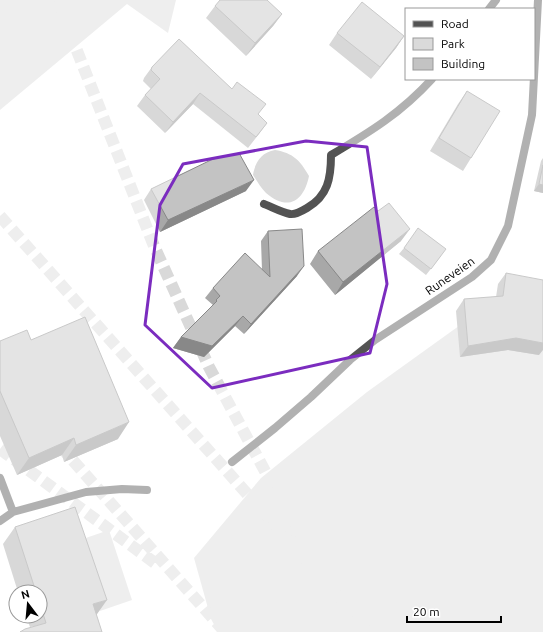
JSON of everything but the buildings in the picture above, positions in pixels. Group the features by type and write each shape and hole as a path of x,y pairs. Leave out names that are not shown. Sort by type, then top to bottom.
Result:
{"street":[{"path":"490,8 496,0"},
{"name":"Runeveien","path":"535,57 538,0"},
{"path":"264,204 290,214 301,211 312,205 323,196 329,177 331,155 371,131 412,101 431,80"},
{"name":"Runeveien","path":"232,462 276,428 311,398 350,360 369,345 472,277 491,260 508,226 532,114 534,80"},
{"path":"0,478 13,512"},
{"path":"0,521 13,512 86,492 122,489 147,490"}],"highlighted area":[{"path":"306,141 367,147 387,284 370,353 212,388 145,325 160,205 183,164"}],"green space":[{"path":"0,0 176,0 168,33 127,4 0,110"},
{"path":"275,150 287,153 295,158 309,176 307,185 303,192 294,201 288,203 274,199 266,193 253,175 255,166 260,158 266,153"},
{"path":"543,287 543,632 218,632 211,619 194,558 261,478 367,392 495,300"},
{"path":"109,530 132,600 100,611 77,541"}],"tunnel":[{"path":"57,0 154,246 209,367 323,579"},
{"path":"0,216 370,632"},
{"path":"61,447 225,632"},
{"path":"0,449 159,566"}]}
